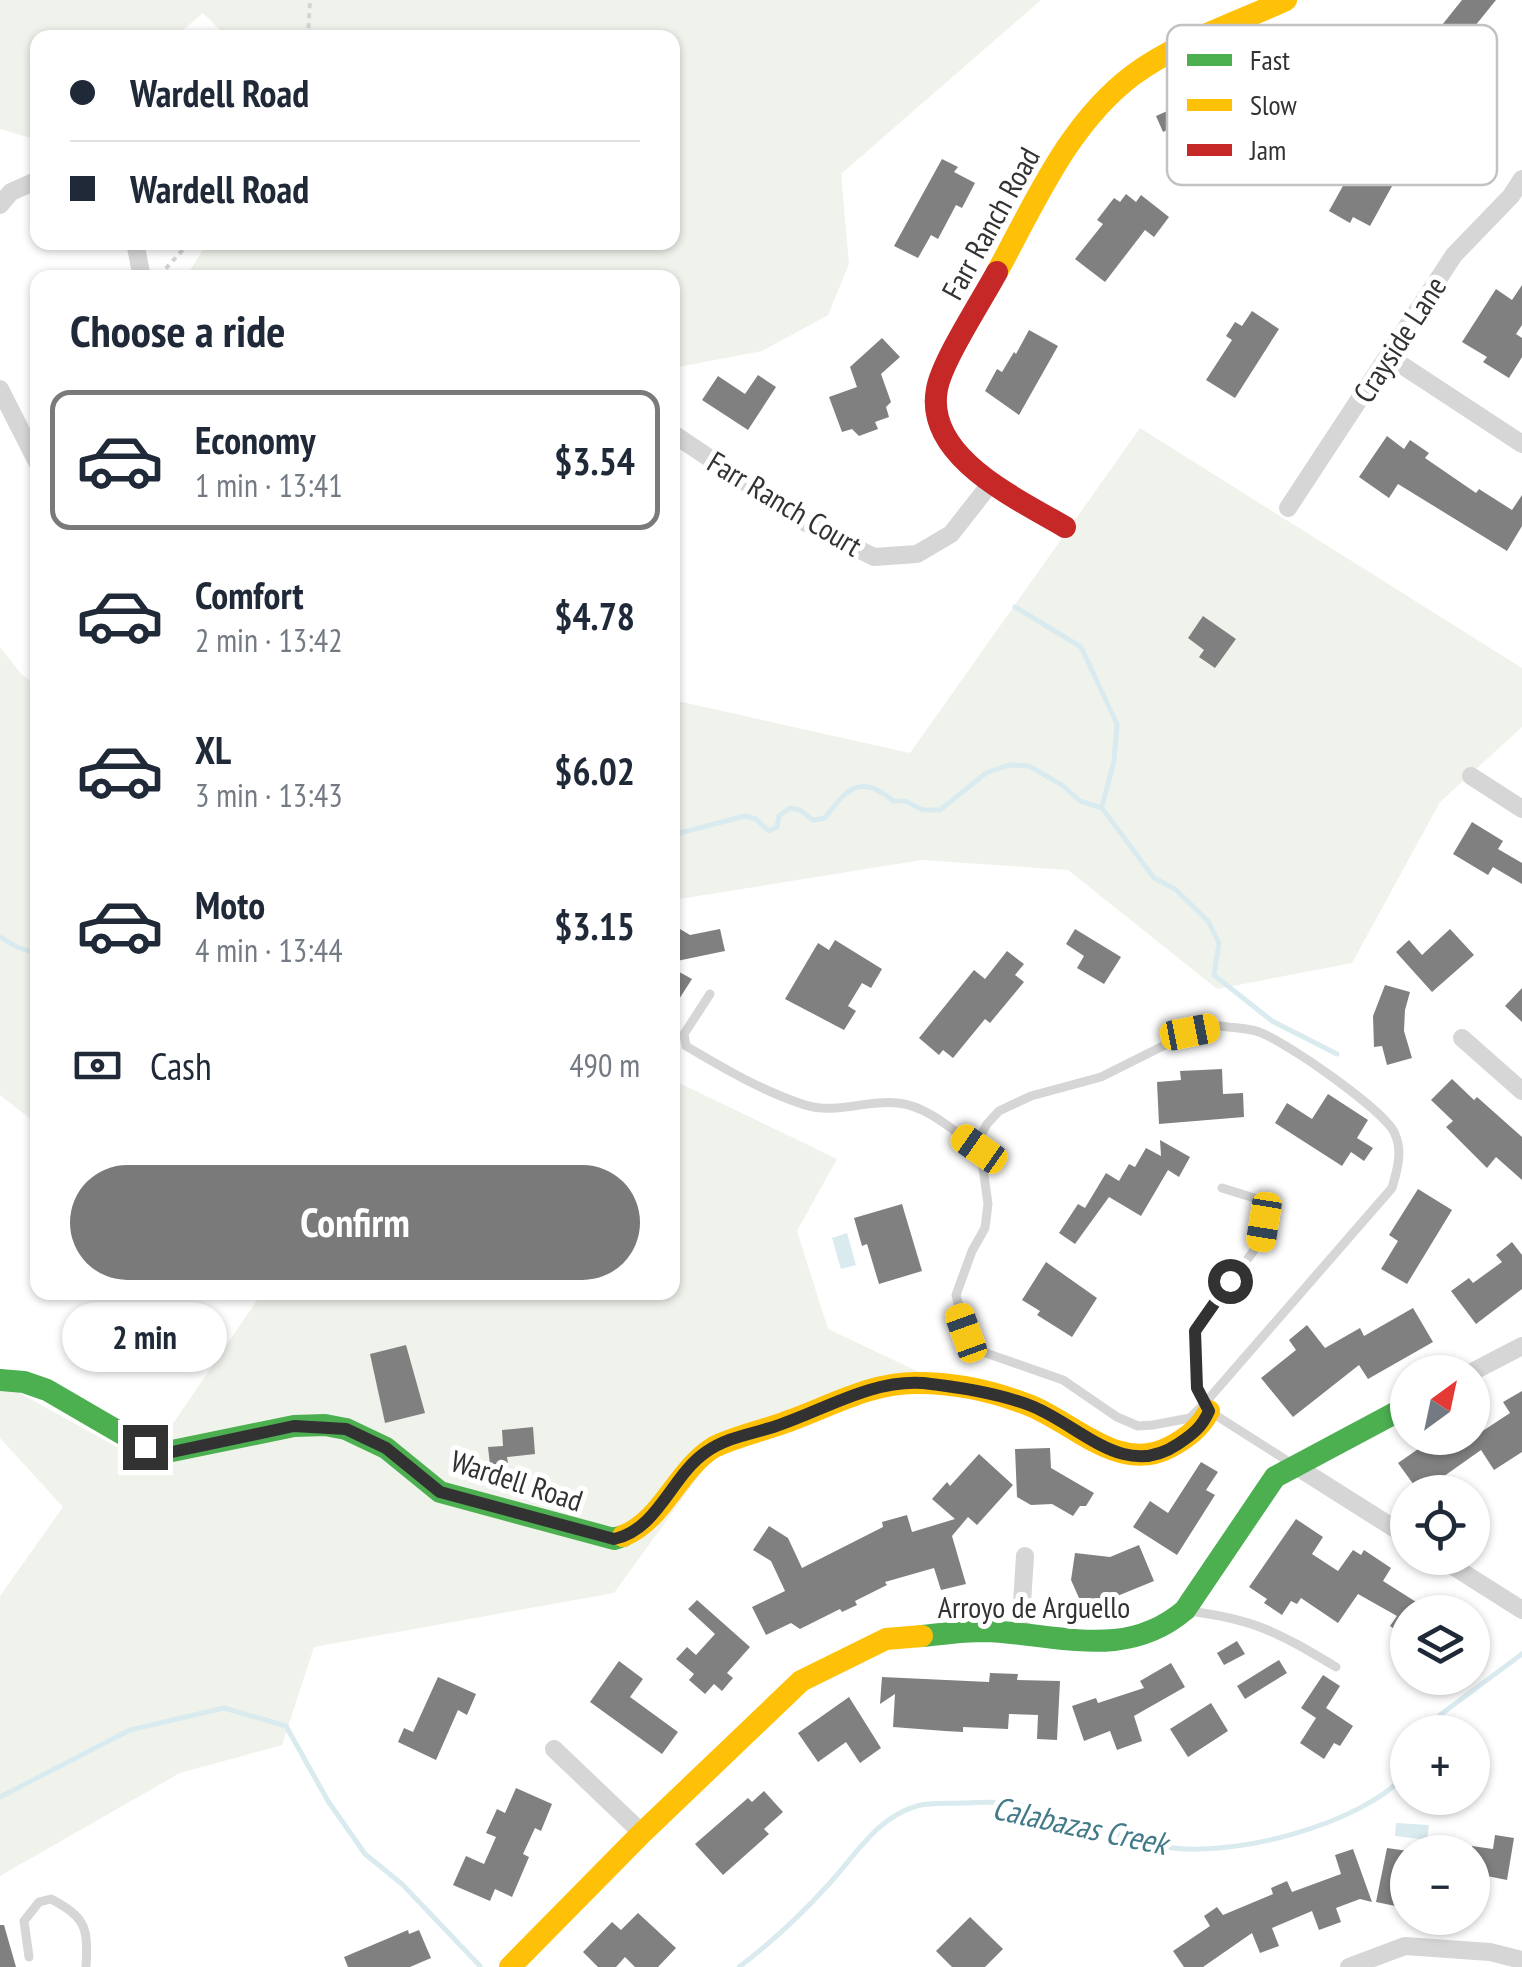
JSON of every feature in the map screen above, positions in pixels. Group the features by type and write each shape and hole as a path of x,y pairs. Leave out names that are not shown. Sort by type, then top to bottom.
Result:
{"street":[{"name":"Farr Ranch Road","path":"1232,25 1286,0"},
{"name":"Farr Ranch Road","path":"1065,528 992,482 949,446 939,418 938,390 954,351 1068,143 1132,76 1167,55"},
{"name":"Crayside Lane","path":"1288,508 1454,255 1511,196 1522,179"},
{"path":"0,205 11,192 30,184"},
{"path":"1388,356 1522,444"},
{"path":"0,389 30,448"},
{"name":"Farr Ranch Court","path":"680,437 808,524 874,557 917,554 951,534 992,482"},
{"path":"1471,776 1522,809"},
{"path":"1462,1038 1522,1090"},
{"path":"1490,1363 1522,1346"},
{"name":"Wardell Road","path":"0,1380 24,1382 47,1390 145,1447 172,1452 294,1426 346,1429 386,1448 440,1492 614,1539 629,1536 648,1519 704,1454 736,1436 770,1428 868,1391 918,1383 985,1392 1035,1407 1125,1455 1148,1459 1202,1427 1207,1407"},
{"name":"Arroyo de Arguello","path":"510,1967 802,1681 886,1639 982,1631 1115,1642 1165,1627 1186,1610 1275,1477 1390,1415"},
{"path":"1294,1465 1390,1526"},
{"path":"1020,1635 1024,1556"},
{"path":"1467,1575 1522,1610"},
{"path":"554,1748 642,1834"},
{"path":"1349,1967 1405,1946 1490,1952 1522,1960"}],"lane":[{"path":"710,994 684,1034 686,1046 721,1067 805,1106 839,1109 896,1102 917,1108 979,1149"},
{"name":"Wardell Road","path":"1220,1026 1260,1032 1310,1062 1387,1120 1397,1136 1400,1158 1392,1188 1207,1407 1190,1418 1138,1426 1105,1410 1062,1380 982,1352 966,1333 956,1296 984,1228 988,1204 979,1140 999,1111 1031,1096 1100,1077 1190,1032 1220,1026"},
{"path":"1222,1188 1267,1202 1260,1242 1195,1331 1197,1388 1207,1407 1294,1465"},
{"path":"1186,1610 1240,1618 1268,1628 1336,1667"},
{"path":"30,1957 24,1921 39,1902 51,1900 83,1922 88,1934 86,1967"}],"path":[{"path":"308,30 310,0"},
{"path":"165,270 183,250"}],"shaded area":[{"path":"0,0 1041,0 841,174 849,264 828,315 762,351 680,367 680,270 190,270 203,250 680,250 680,30 220,30 203,13 183,30 30,30 30,138 0,129"},
{"path":"1140,428 1522,668 1522,727 1440,802 1352,963 1217,989 1068,870 922,860 680,899 680,702 910,753"},
{"path":"0,647 30,680 30,1119 0,1095"},
{"path":"680,1083 837,1159 797,1231 828,1329 919,1372 863,1385 733,1429 614,1593 314,1647 282,1745 180,1773 0,1876 0,1596 63,1507 0,1438 0,1382 146,1463 257,1300 680,1300"},
{"path":"847,1233 856,1265 841,1269 832,1238"},
{"path":"1396,1823 1429,1825 1428,1835 1395,1835"}],"building":[{"path":"1462,0 1496,0 1476,25 1442,25"},
{"path":"1167,111 1167,130 1163,132 1156,116"},
{"path":"942,159 958,167 954,172 975,183 962,208 956,205 938,239 931,235 918,258 894,246"},
{"path":"1343,185 1393,185 1370,226 1353,217 1350,223 1329,211"},
{"path":"1126,194 1136,202 1141,195 1169,217 1154,237 1145,230 1105,282 1075,259 1103,224 1097,220 1114,198 1120,202"},
{"path":"1522,285 1522,325 1516,334 1522,338 1522,357 1509,378 1483,362 1487,357 1462,342 1496,289 1512,300"},
{"path":"1252,311 1279,329 1235,398 1206,380 1232,340 1226,336 1235,322 1242,326"},
{"path":"1029,330 1058,346 1019,415 985,391 997,369 1002,372 1016,354"},
{"path":"882,338 900,357 881,374 891,402 886,407 889,417 875,422 878,429 859,436 852,429 842,432 829,397 857,387 850,367"},
{"path":"758,375 776,387 748,430 702,400 718,376 745,394"},
{"path":"1387,436 1404,449 1410,440 1429,453 1425,458 1476,493 1479,489 1512,510 1522,495 1522,526 1507,551 1398,484 1389,498 1359,477"},
{"path":"1203,616 1236,639 1215,668 1199,657 1204,650 1188,638"},
{"path":"1472,822 1503,841 1498,849 1522,863 1522,884 1493,867 1488,875 1453,854"},
{"path":"680,929 690,935 720,929 725,951 680,960"},
{"path":"1075,929 1121,957 1104,984 1077,968 1084,956 1066,944"},
{"path":"1450,929 1474,955 1432,992 1396,952 1409,940 1422,955"},
{"path":"835,940 882,969 871,988 862,983 848,1006 856,1011 844,1030 785,999 818,943 829,950"},
{"path":"1007,951 1024,964 1015,975 1024,982 990,1023 985,1019 953,1058 943,1050 939,1055 919,1038 974,970 985,979"},
{"path":"680,972 692,979 680,998"},
{"path":"1385,985 1410,992 1404,1031 1412,1058 1387,1065 1382,1046 1374,1047 1373,1016"},
{"path":"1522,988 1522,1022 1505,1006"},
{"path":"1222,1069 1223,1094 1243,1093 1244,1117 1159,1124 1157,1082 1181,1080 1180,1071"},
{"path":"1452,1079 1522,1137 1522,1180 1496,1157 1487,1168 1446,1127 1453,1121 1431,1100"},
{"path":"1328,1094 1368,1120 1357,1138 1373,1148 1364,1161 1351,1152 1342,1166 1275,1123 1287,1103 1312,1119"},
{"path":"1160,1140 1190,1157 1179,1177 1168,1170 1141,1216 1109,1197 1075,1244 1059,1233 1078,1204 1085,1208 1106,1173 1119,1181 1129,1164 1135,1167 1146,1148 1161,1156"},
{"path":"1418,1189 1452,1210 1407,1284 1381,1269 1398,1241 1389,1235"},
{"path":"902,1204 922,1271 879,1284 854,1218"},
{"path":"1512,1242 1522,1255 1522,1289 1476,1324 1451,1291 1469,1278 1473,1283 1502,1262 1496,1255"},
{"path":"1046,1262 1097,1298 1072,1337 1037,1315 1040,1311 1022,1300"},
{"path":"1413,1308 1433,1342 1410,1355 1390,1355 1390,1366 1368,1379 1359,1365 1293,1417 1261,1378 1296,1350 1289,1340 1307,1325 1325,1348 1360,1328 1364,1336"},
{"path":"406,1345 425,1413 385,1423 370,1354"},
{"path":"1522,1391 1522,1452 1494,1470 1484,1455 1490,1455 1490,1426 1510,1413 1503,1402"},
{"path":"533,1427 535,1454 507,1457 508,1463 490,1465 488,1447 503,1446 502,1430"},
{"path":"1050,1448 1051,1468 1094,1493 1073,1516 1052,1504 1031,1505 1017,1497 1015,1449"},
{"path":"979,1454 1013,1485 977,1525 968,1517 952,1536 966,1584 941,1590 934,1568 885,1582 887,1585 855,1601 857,1605 800,1629 791,1623 766,1635 752,1607 785,1591 771,1561 753,1550 769,1526 788,1538 802,1568 883,1527 882,1522 907,1515 912,1532 955,1519 932,1499 947,1482 950,1486"},
{"path":"1410,1455 1474,1455 1446,1475 1407,1475 1398,1463"},
{"path":"1201,1462 1218,1472 1206,1490 1215,1495 1177,1555 1133,1527 1150,1501 1168,1513"},
{"path":"1296,1519 1323,1537 1312,1554 1338,1571 1353,1550 1361,1555 1364,1550 1390,1567 1383,1581 1405,1595 1390,1595 1390,1612 1358,1594 1338,1623 1301,1598 1297,1604 1291,1601 1282,1615 1249,1587"},
{"path":"1139,1545 1154,1581 1110,1599 1079,1598 1071,1580 1075,1553 1110,1557"},
{"path":"697,1600 750,1647 727,1673 733,1678 722,1691 714,1684 705,1694 689,1680 694,1674 676,1659 687,1647 696,1655 715,1634 688,1609"},
{"path":"1237,1641 1245,1654 1224,1665 1217,1653"},
{"path":"1279,1660 1287,1673 1245,1699 1237,1686"},
{"path":"619,1661 643,1679 630,1697 678,1732 662,1754 590,1702"},
{"path":"1171,1663 1185,1687 1134,1716 1142,1741 1117,1750 1110,1731 1084,1741 1072,1706 1096,1698 1098,1703 1144,1688 1140,1681"},
{"path":"990,1673 1018,1674 1017,1680 1060,1681 1057,1740 1037,1739 1038,1715 1009,1714 1008,1729 963,1727 963,1732 945,1731 893,1727 895,1694 880,1704 882,1677 989,1682"},
{"path":"1323,1675 1340,1686 1326,1708 1353,1726 1340,1746 1334,1743 1324,1759 1300,1743 1316,1718 1301,1708"},
{"path":"438,1677 476,1694 467,1715 458,1710 436,1760 398,1742 404,1728 413,1732"},
{"path":"849,1697 881,1748 860,1763 846,1742 818,1762 798,1733"},
{"path":"1211,1703 1228,1731 1188,1757 1170,1729"},
{"path":"516,1788 552,1804 541,1831 535,1828 523,1854 529,1857 512,1897 495,1889 490,1901 453,1885 466,1856 484,1864 496,1837 486,1833 497,1809 505,1813"},
{"path":"764,1791 783,1812 764,1829 769,1834 723,1875 695,1844 748,1798 752,1802"},
{"path":"1495,1835 1514,1838 1507,1880 1490,1877 1490,1849"},
{"path":"1387,1848 1390,1848 1390,1905 1376,1902"},
{"path":"1353,1849 1372,1902 1360,1899 1336,1908 1341,1922 1319,1930 1312,1911 1272,1928 1279,1946 1260,1953 1252,1933 1203,1967 1184,1967 1173,1951 1210,1926 1204,1916 1217,1907 1223,1915 1273,1894 1271,1888 1287,1881 1292,1892 1341,1874 1335,1855"},
{"path":"638,1913 676,1948 658,1967 635,1967 625,1957 616,1967 598,1967 583,1952 612,1922 621,1930"},
{"path":"970,1917 1003,1949 985,1967 952,1967 936,1951"},
{"path":"0,1925 4,1925 16,1967 0,1967"},
{"path":"408,1930 409,1934 419,1930 431,1958 410,1967 348,1967 344,1957"}],"waterway":[{"path":"1015,607 1081,647 1117,724 1114,761 1102,806"},
{"path":"680,833 745,816 756,819 769,831 777,827 779,816 790,808 813,820 825,818 847,792 863,786 893,801 905,801 923,810 940,810 986,773 1009,765 1029,766 1062,785 1080,801 1102,808 1154,878 1175,889 1208,921 1219,943 1214,975 1272,1021 1337,1054"},
{"path":"0,937 30,951"},
{"name":"Calabazas Creek","path":"1440,1715 1522,1654"},
{"path":"0,1797 130,1730 224,1708 286,1726 328,1801 365,1854 402,1884 480,1966"},
{"name":"Calabazas Creek","path":"739,1967 807,1907 878,1828 917,1806 1008,1803 1161,1846 1221,1848 1257,1843 1328,1822 1390,1788"}],"traffic: fast":[{"path":"0,1380 24,1382 47,1390 145,1447 172,1451 294,1426 346,1429 386,1448 440,1492 614,1539 623,1536"},
{"path":"922,1636 984,1631 1114,1640 1162,1626 1185,1610 1275,1477 1390,1416"}],"traffic: slow":[{"path":"1229,25 1286,0"},
{"path":"997,272 1071,141 1110,95 1167,54"},
{"path":"623,1536 649,1518 690,1468 714,1447 884,1387 932,1383 990,1393 1031,1406 1098,1443 1133,1455 1151,1454 1176,1444 1209,1411"},
{"path":"510,1967 642,1833 801,1681 886,1639 922,1636"}],"traffic: jam":[{"path":"997,272 940,377 937,413 945,435 978,473 1065,527"}],"route":[{"path":"145,1447 172,1452 294,1426 346,1429 386,1448 440,1492 614,1539 629,1536 704,1454 736,1436 770,1428 868,1391 918,1383 985,1392 1035,1407 1098,1443 1125,1455 1148,1459 1202,1427 1209,1411 1197,1388 1195,1331 1230,1281"}]}
